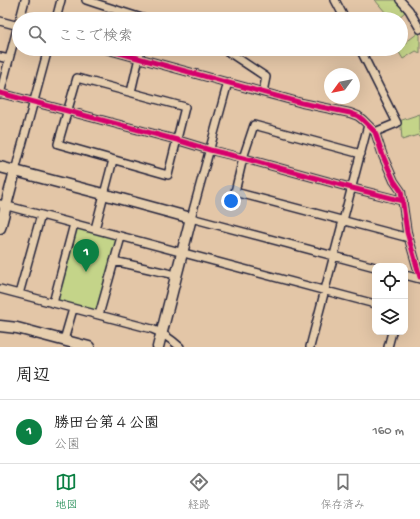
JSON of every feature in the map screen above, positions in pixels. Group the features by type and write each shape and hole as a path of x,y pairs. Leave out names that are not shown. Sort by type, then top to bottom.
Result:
{"street":[{"path":"22,12 25,0"},
{"path":"58,12 61,0"},
{"path":"86,0 123,12"},
{"path":"335,0 341,12"},
{"path":"400,0 409,10 420,29"},
{"path":"0,21 12,22"},
{"path":"12,48 0,94 403,201"},
{"path":"0,228 3,205 15,171 46,56"},
{"path":"131,56 263,92 350,113 363,120 376,132 383,156 394,181 401,191 407,232 420,278 408,278"},
{"path":"234,56 266,77 263,92"},
{"path":"364,56 397,123 376,132"},
{"path":"0,57 9,59"},
{"path":"131,92 139,58"},
{"path":"77,78 131,92 185,107 168,175 58,144 77,78"},
{"path":"158,347 228,82"},
{"path":"361,154 254,125 243,158 235,192 409,238"},
{"path":"310,347 368,125"},
{"path":"95,229 113,160"},
{"path":"0,167 372,266"},
{"path":"3,205 372,303"},
{"path":"19,294 40,215"},
{"path":"53,303 74,224"},
{"path":"99,315 121,237"},
{"path":"114,261 176,275"},
{"path":"0,289 152,329 161,332 180,347"},
{"path":"64,340 73,309"},
{"path":"0,326 17,328 89,347"},
{"path":"388,347 391,335"}],"green space":[{"path":"375,0 395,0 405,12 385,12"},
{"path":"418,33 420,35 420,53 416,51 408,56 408,41"},
{"path":"401,56 408,56 403,59"},
{"path":"420,114 420,137 418,135 402,140 399,121"},
{"path":"74,224 121,237 99,315 53,303"}],"cycle path":[{"path":"131,56 302,103 358,116 375,132 383,156 394,181 401,191 407,232 420,277"},
{"path":"0,93 403,201"}],"place":[{"name":"勝田台第４公園","path":"86,272"}]}
